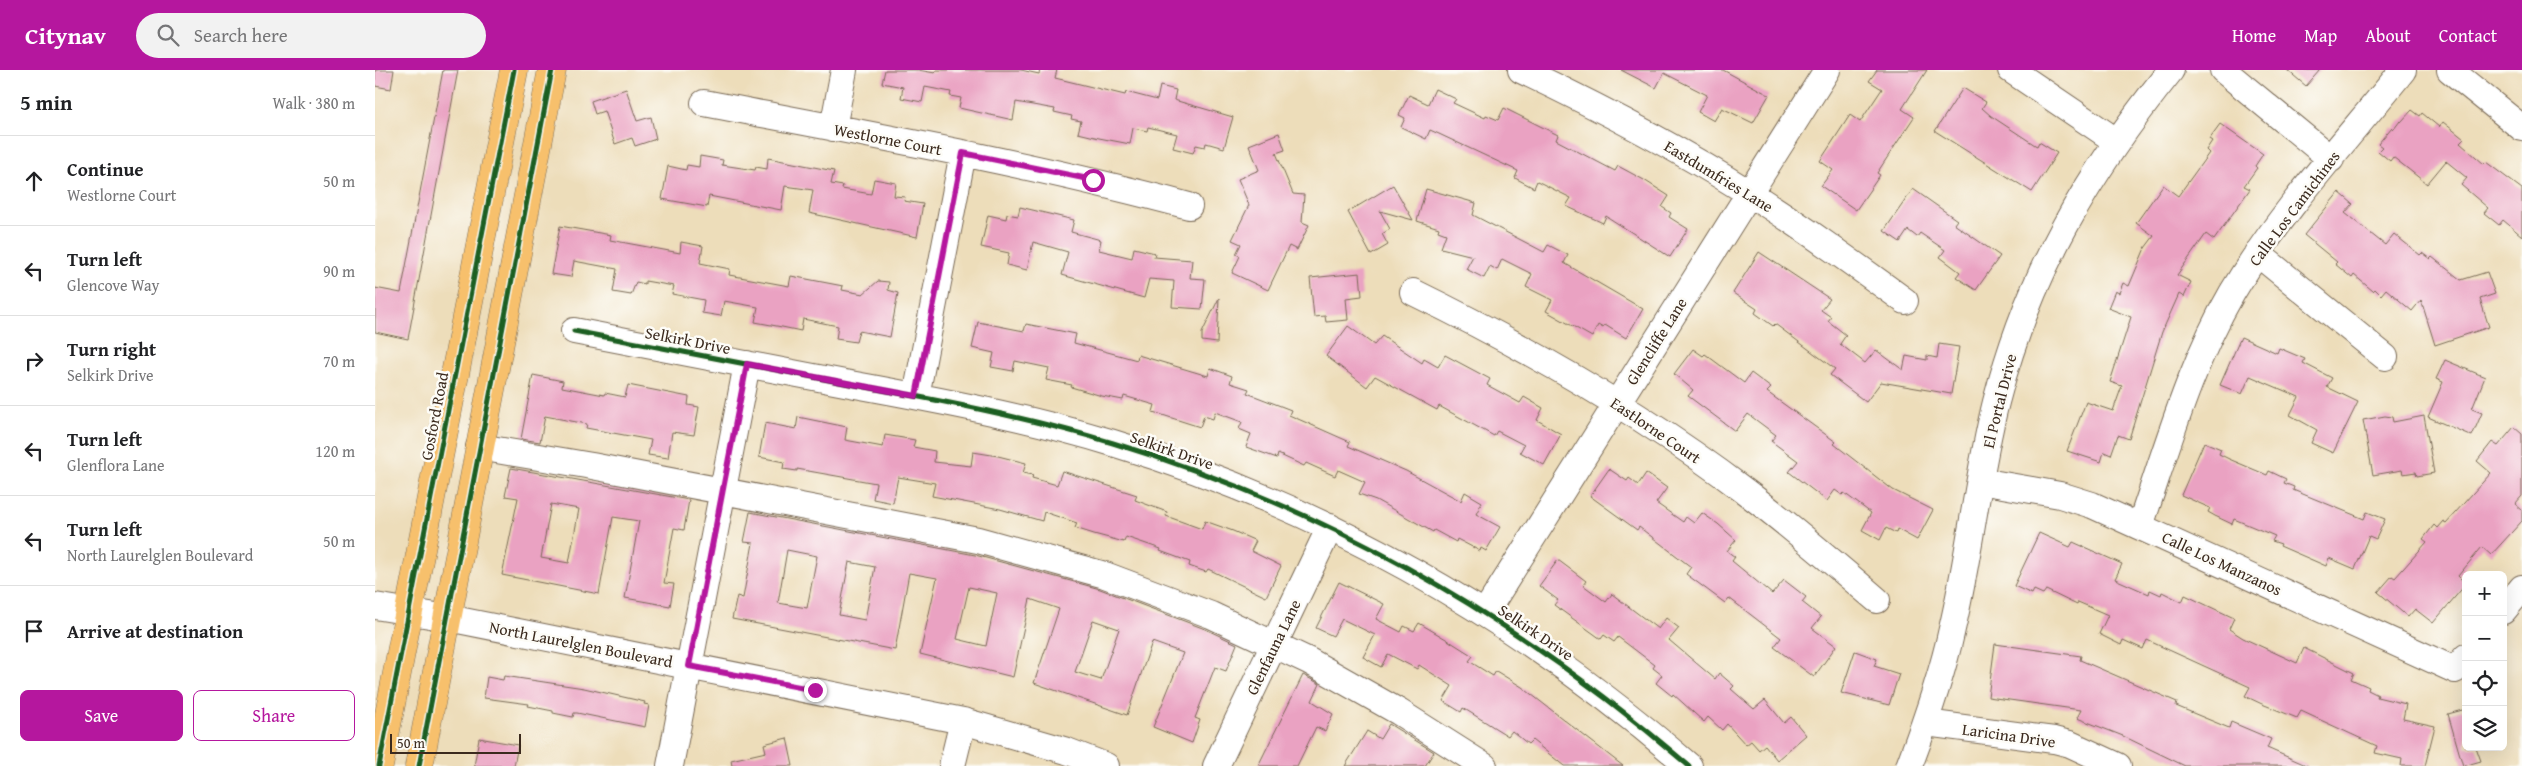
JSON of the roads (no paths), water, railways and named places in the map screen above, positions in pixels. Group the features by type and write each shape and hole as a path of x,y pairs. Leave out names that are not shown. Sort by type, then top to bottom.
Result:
{"main road":[{"name":"Gosford Road","path":"379,766 514,70"},
{"path":"419,766 552,70"}],"street":[{"path":"833,128 844,70"},
{"name":"Eastdumfries Lane","path":"1521,70 1594,105 1688,156 1809,232 1905,301"},
{"name":"Glencliffe Lane","path":"1485,613 1827,70"},
{"path":"2011,70 2116,141"},
{"name":"El Portal Drive","path":"1909,766 1925,723 1953,629 1996,402 2012,349 2031,297 2073,211 2116,141 2171,70"},
{"path":"2223,70 2331,158"},
{"name":"Calle Los Camichines","path":"2140,526 2195,372 2232,294 2257,253 2403,70"},
{"path":"2450,70 2522,128"},
{"name":"Westlorne Court","path":"704,103 1093,180 1189,206"},
{"path":"916,396 963,153"},
{"path":"2257,253 2385,357"},
{"name":"Eastlorne Court","path":"1413,292 1525,349 1617,403 1746,492 1877,600"},
{"name":"Selkirk Drive","path":"574,331 916,396 1034,421 1112,442 1189,468 1264,497 1330,527 1426,577 1485,613 1575,673 1639,722 1689,766"},
{"path":"670,766 747,364"},
{"path":"479,447 592,466 978,540 1105,575 1211,615 1309,661 1399,712 1484,766"},
{"name":"Calle Los Manzanos","path":"1980,480 2060,495 2091,505 2461,664"},
{"name":"Glenfauna Lane","path":"1216,766 1330,527"},
{"path":"2507,606 2522,588"},
{"name":"North Laurelglen Boulevard","path":"375,606 448,618 963,721 1067,751 1106,766"},
{"path":"952,766 963,721"},
{"name":"Laricina Drive","path":"1925,723 2054,740 2070,744 2119,766"}]}
